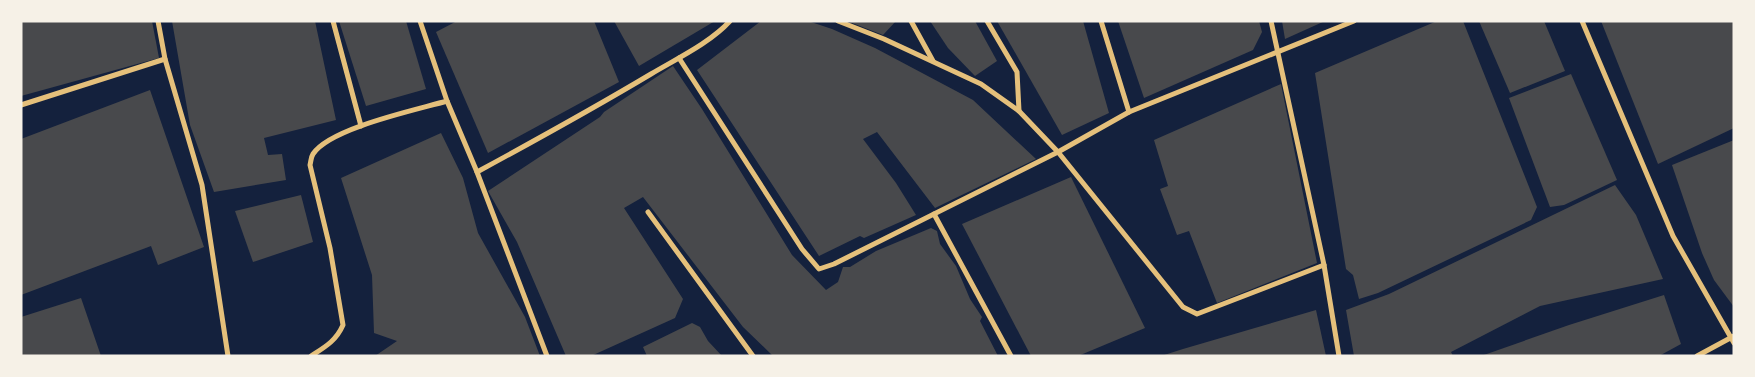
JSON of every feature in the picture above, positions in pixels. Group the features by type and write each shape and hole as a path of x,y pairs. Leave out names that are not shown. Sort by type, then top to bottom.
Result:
{"street":[{"path":"158,21 165,59 202,185 228,356"},
{"path":"333,21 361,126"},
{"path":"420,21 447,101 477,172 547,356"},
{"path":"477,172 576,119 679,58 714,35 730,21"},
{"path":"838,21 884,39 981,84 1019,111 1058,152 1183,307 1190,311 1197,314 1324,265"},
{"path":"912,21 934,62"},
{"path":"987,21 1017,72 1019,111"},
{"path":"1101,21 1129,112"},
{"path":"1271,21 1276,53 1324,265 1339,356"},
{"path":"679,58 802,249 819,269 834,264 1058,152 1129,112 1354,21"},
{"path":"1582,21 1673,236 1733,339 1697,356"},
{"path":"21,105 165,59"},
{"path":"311,356 332,343 343,325 330,248 310,165 312,155 317,149 333,138 361,126 447,101"},
{"path":"648,212 753,356"},
{"path":"934,214 1011,356"}],"building":[{"path":"21,21 152,21 159,58 21,96"},
{"path":"172,21 315,21 336,120 264,138 268,155 282,154 286,180 214,192 190,125"},
{"path":"339,21 406,21 426,89 366,106"},
{"path":"457,21 594,21 619,82 488,153 436,32"},
{"path":"614,21 715,21 639,66"},
{"path":"761,21 808,21 832,29 875,48 973,100 1036,159 935,208 877,132 863,139 896,183 916,215 864,238 860,236 819,256 697,70"},
{"path":"847,21 896,21 883,35"},
{"path":"930,21 975,21 997,61 975,76 948,48"},
{"path":"997,21 1083,21 1109,113 1062,135"},
{"path":"1118,21 1259,21 1262,32 1253,50 1144,98"},
{"path":"1282,21 1325,21 1285,39"},
{"path":"1437,21 1463,21 1537,207 1531,220 1378,293 1359,299 1353,275 1346,269 1315,73"},
{"path":"1479,21 1544,21 1565,71 1510,93"},
{"path":"1601,21 1734,21 1734,128 1658,164"},
{"path":"673,66 702,109 792,255 826,290 838,282 843,267 850,267 876,251 931,228 937,231 940,244 956,266 970,299 982,317 980,321 998,356 773,356 743,327 643,197 624,208 683,299 675,318 591,356 566,356 517,242 488,191"},
{"path":"1571,74 1617,180 1564,205 1550,207 1509,98"},
{"path":"1281,84 1317,263 1217,303 1189,231 1177,235 1160,189 1168,186 1154,140"},
{"path":"150,90 204,247 158,265 151,246 21,295 21,139"},
{"path":"441,133 463,178 478,233 525,317 540,356 375,356 397,341 374,333 372,275 341,178"},
{"path":"1734,140 1734,307 1714,280 1702,253 1672,165"},
{"path":"1071,177 1145,328 1078,356 1031,356 962,224"},
{"path":"1615,185 1636,215 1663,279 1540,306 1451,352 1453,356 1354,356 1346,310 1389,294"},
{"path":"301,195 313,242 253,262 235,211"},
{"path":"1664,295 1681,344 1659,356 1481,356 1569,325"},
{"path":"81,298 101,356 21,356 21,317"},
{"path":"1316,310 1326,356 1161,356 1183,349"},
{"path":"692,323 700,327 708,341 722,356 647,356 643,347"}]}
